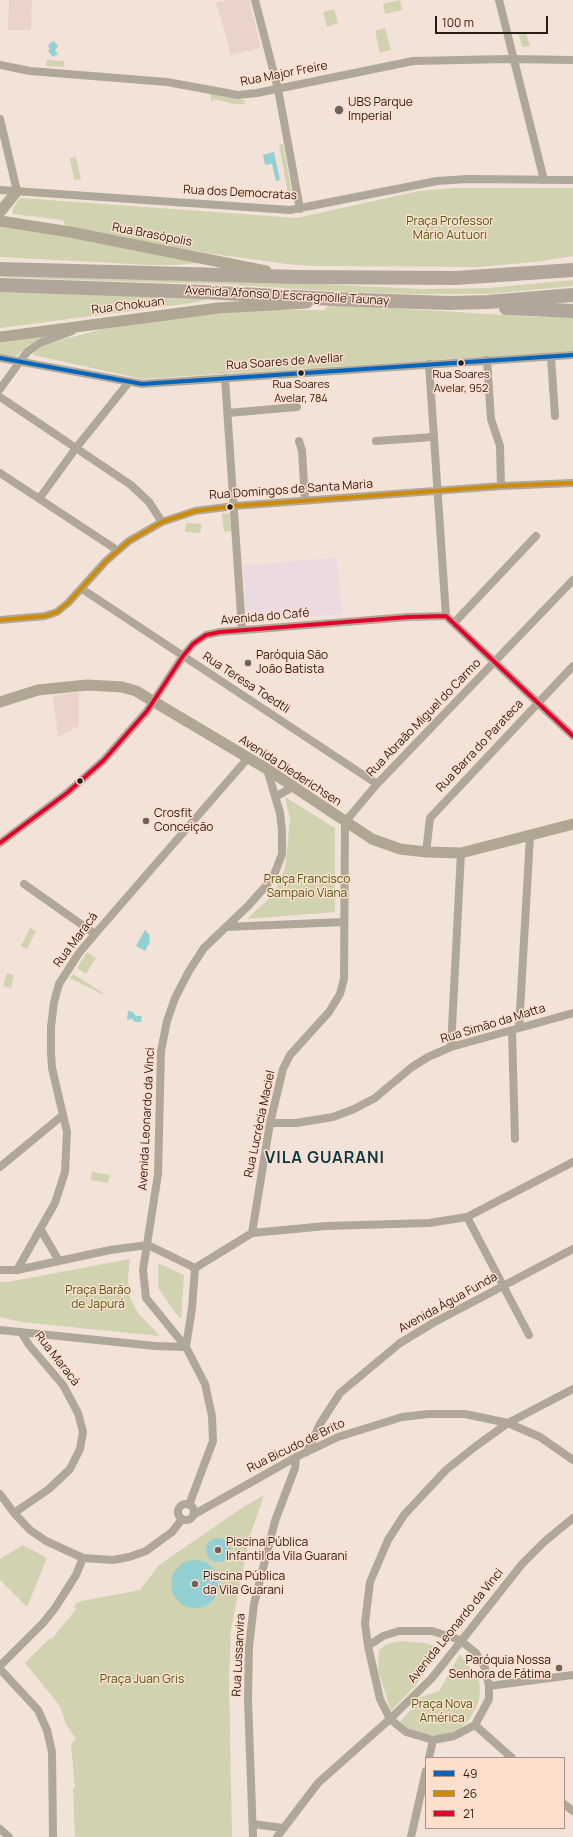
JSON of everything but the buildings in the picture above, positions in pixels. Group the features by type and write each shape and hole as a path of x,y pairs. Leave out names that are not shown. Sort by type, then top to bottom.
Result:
{"highway":[{"name":"Avenida Afonso D'Escragnolle Taunay","path":"0,268 298,277 456,278 570,269"},
{"name":"Avenida Afonso D'Escragnolle Taunay","path":"0,285 404,301 488,302 573,295"},
{"path":"404,301 457,306 573,311"}],"street":[{"path":"255,0 278,89 300,209"},
{"path":"499,0 515,59 544,180"},
{"name":"Rua Major Freire","path":"0,65 30,71 167,82 232,95 253,94 409,62 515,59 573,60"},
{"path":"0,119 17,191 0,212"},
{"name":"Rua dos Democratas","path":"0,190 255,208 300,209 437,181 468,179 573,180"},
{"name":"Rua Brasópolis","path":"0,221 70,232 298,277"},
{"name":"Rua Chokuan","path":"0,337 218,308 310,303 332,299"},
{"path":"0,389 19,361 27,352 40,343 56,336 100,323"},
{"name":"Rua Soares de Avellar","path":"0,358 142,384 487,360 573,356"},
{"path":"551,357 555,416"},
{"path":"487,360 491,419 500,446 501,486"},
{"path":"429,364 446,616 572,734"},
{"path":"225,378 242,630"},
{"path":"39,499 76,448 129,382"},
{"path":"0,397 142,493 150,502 162,522"},
{"path":"228,413 297,407"},
{"path":"376,442 433,437"},
{"path":"299,441 302,451 305,500"},
{"path":"0,472 117,550"},
{"name":"Rua Domingos de Santa Maria","path":"0,620 52,614 68,603 117,550 137,536 162,522 195,511 305,500 438,492 501,486 573,484"},
{"path":"454,623 536,536"},
{"name":"Rua Abraão Miguel do Carmo","path":"345,822 377,784 573,580"},
{"name":"Rua Teresa Toedtli","path":"82,589 377,784"},
{"name":"Avenida do Café","path":"0,843 87,776 132,730 183,656 193,644 206,635 242,630 421,616 446,616"},
{"name":"Rua Barra do Parateca","path":"426,852 430,818 537,702 573,666"},
{"name":"Avenida Diederichsen","path":"0,702 38,690 99,685 122,687 136,691 154,700 267,769 372,839 400,848 426,852 461,853 573,824"},
{"name":"Rua Maracá","path":"16,1270 41,1230 55,1203 65,1172 67,1132 52,1068 51,1027 54,1002 59,984 79,953 248,758"},
{"name":"Avenida Leonardo da Vinci","path":"189,1505 213,1441 212,1416 205,1384 186,1347 146,1298 143,1270 158,1174 160,1058 167,1021 174,998 193,965 204,948 265,887 274,875 282,854 280,813 267,769"},
{"path":"275,796 293,787"},
{"name":"Rua Lucrécia Maciel","path":"252,1233 270,1123 283,1069 290,1055 329,1012 340,994 344,979 346,962 344,922 345,822"},
{"path":"515,1139 515,1030 530,836"},
{"path":"451,1047 461,853"},
{"path":"24,884 95,934"},
{"path":"226,926 344,922"},
{"name":"Rua Simão da Matta","path":"270,1123 318,1120 333,1117 375,1098 412,1067 428,1057 451,1047 573,1013"},
{"path":"0,1167 63,1115"},
{"path":"194,1268 252,1233 326,1226 430,1223 467,1217 573,1162"},
{"path":"467,1217 529,1335"},
{"path":"41,1230 59,1260"},
{"path":"0,1270 16,1270 110,1250 148,1245 194,1268"},
{"name":"Avenida Água Funda","path":"307,1452 320,1424 340,1393 371,1365 400,1343 433,1323 573,1249"},
{"path":"0,1330 155,1346 186,1347 192,1308 194,1268"},
{"name":"Rua Maracá","path":"14,1513 49,1489 70,1469 80,1449 83,1432 78,1413 63,1385 28,1345 21,1332"},
{"path":"368,1646 383,1636 399,1631 432,1631 460,1640 476,1653 485,1668 489,1686 489,1698 475,1725 454,1736 433,1740 406,1732 390,1719 380,1699 368,1646 365,1623 370,1582 391,1534 404,1515 446,1470 508,1423 573,1389"},
{"name":"Rua Bicudo de Brito","path":"193,1515 296,1457 338,1437 402,1417 428,1414 465,1414 508,1423 540,1437 573,1460"},
{"name":"Rua Lussanvira","path":"253,1837 248,1700 249,1647 254,1604 275,1521 295,1468 296,1457"},
{"path":"0,1494 14,1513 30,1530 46,1542 83,1558 113,1560 129,1557 146,1551 172,1532 182,1519"},
{"path":"184,1505 189,1505 193,1511 193,1515 190,1519 182,1519 178,1510 184,1505"},
{"name":"Avenida Leonardo da Vinci","path":"277,1837 318,1783 390,1719 432,1678 460,1640 522,1564 544,1542 573,1518"},
{"path":"53,1837 52,1752 47,1730 38,1710 0,1668 43,1623 55,1608 76,1575 83,1558"},
{"path":"489,1686 573,1675"},
{"path":"475,1725 511,1757"},
{"path":"429,1757 433,1740"},
{"path":"411,1837 425,1775"},
{"path":"565,1805 573,1811"},
{"path":"253,1824 283,1828"},
{"path":"0,1829 9,1837"}],"shaded area":[{"path":"9,0 32,0 31,30 8,30"},
{"path":"249,0 261,47 248,52 248,50 231,55 216,2"},
{"path":"337,558 342,614 253,622 246,617 243,565"},
{"path":"79,692 79,726 58,737 53,696"}],"green space":[{"path":"400,0 402,10 385,14 383,4"},
{"path":"334,9 338,23 327,27 323,12"},
{"path":"385,28 391,50 380,53 375,31"},
{"path":"526,32 530,46 522,47 519,34"},
{"path":"47,60 64,61 64,67 46,66"},
{"path":"210,94 244,100 245,104 233,104 214,99 212,102"},
{"path":"283,144 292,193 288,193 279,145"},
{"path":"76,157 81,179 74,180 70,158"},
{"name":"Praça Professor Mário Autuori","path":"453,188 573,188 573,256 534,262 479,267 313,266 207,253 66,227 63,220 13,214 13,208 20,198 297,218 419,191"},
{"path":"0,223 199,263 151,265 0,257"},
{"path":"0,271 271,281 422,289 488,288 573,280 573,286 490,294 414,294 347,292 217,284 0,277"},
{"path":"0,289 210,299 192,303 0,328"},
{"path":"331,304 535,317 573,317 573,351 142,379 33,355 42,347 61,340 115,326 201,315 260,310 324,310"},
{"path":"47,336 29,345 15,357 0,355 0,343"},
{"path":"222,513 230,514 231,531 224,532"},
{"path":"186,523 202,524 200,533 185,532"},
{"name":"Praça Francisco Sampaio Viana","path":"285,797 335,828 335,912 247,919 274,894 285,868 290,819"},
{"path":"30,928 36,931 27,949 21,946"},
{"path":"87,952 96,958 86,974 77,968"},
{"path":"7,973 14,975 11,988 3,986"},
{"path":"73,974 103,993 102,994 70,978"},
{"path":"92,1172 110,1175 108,1183 91,1180"},
{"name":"Praça Barão de Japurá","path":"130,1259 128,1278 129,1294 132,1302 139,1314 160,1336 21,1322 0,1317 0,1282 8,1282"},
{"name":"Praça Barão de Japurá","path":"158,1263 184,1275 181,1319 158,1288"},
{"name":"Praça Juan Gris","path":"264,1495 250,1536 231,1629 229,1679 232,1837 75,1837 73,1789 75,1788 71,1744 76,1739 66,1724 60,1706 25,1663 50,1638 52,1639 76,1609 74,1607 77,1602 140,1590 159,1565 242,1508"},
{"path":"23,1545 47,1558 27,1607 0,1580 0,1559"},
{"name":"Praça Nova América","path":"400,1641 425,1643 439,1647 437,1655 415,1686 391,1711 378,1670 379,1650 387,1644"},
{"name":"Praça Nova América","path":"460,1654 478,1678 480,1688 479,1700 468,1721 460,1729 441,1736 428,1735 407,1728 400,1722 421,1697 439,1691"}],"water":[{"path":"54,41 58,46 55,50 58,54 53,57 48,51 50,49 48,46"},
{"path":"274,152 280,180 276,181 272,164 265,165 263,155"},
{"path":"145,930 149,934 150,942 145,951 136,946"},
{"path":"128,1011 133,1012 136,1016 142,1016 141,1022 135,1022 132,1019 127,1020"},
{"name":"Piscina Pública Infantil da Vila Guarani","path":"218,1538 227,1541 230,1550 227,1559 218,1562 209,1559 206,1550 209,1541"},
{"name":"Piscina Pública da Vila Guarani","path":"195,1560 204,1562 212,1567 217,1575 219,1584 217,1593 212,1601 204,1606 195,1608 186,1606 178,1601 173,1593 171,1584 173,1575 178,1567 186,1562"}],"transit line":[{"name":"49","path":"0,358 142,384 573,355"},
{"name":"26","path":"0,620 45,616 57,612 68,603 106,561 129,541 162,522 195,511 234,506 501,486 573,483"},
{"name":"21","path":"0,843 67,793 104,760 147,711 183,656 193,644 206,635 220,632 408,617 446,616 573,736"}],"place":[{"name":"UBS Parque Imperial","path":"339,110"},
{"name":"Rua Soares Avelar, 952","path":"461,363"},
{"name":"Rua Soares Avelar, 784","path":"301,373"},
{"name":"Paróquia São João Batista","path":"248,663"},
{"name":"Crosfit Conceição","path":"146,821"},
{"name":"Piscina Pública Infantil da Vila Guarani","path":"218,1550"},
{"name":"Piscina Pública da Vila Guarani","path":"195,1584"},
{"name":"Paróquia Nossa Senhora de Fátima","path":"559,1668"}],"district":[{"name":"VILA GUARANI","path":"325,1159"}]}
